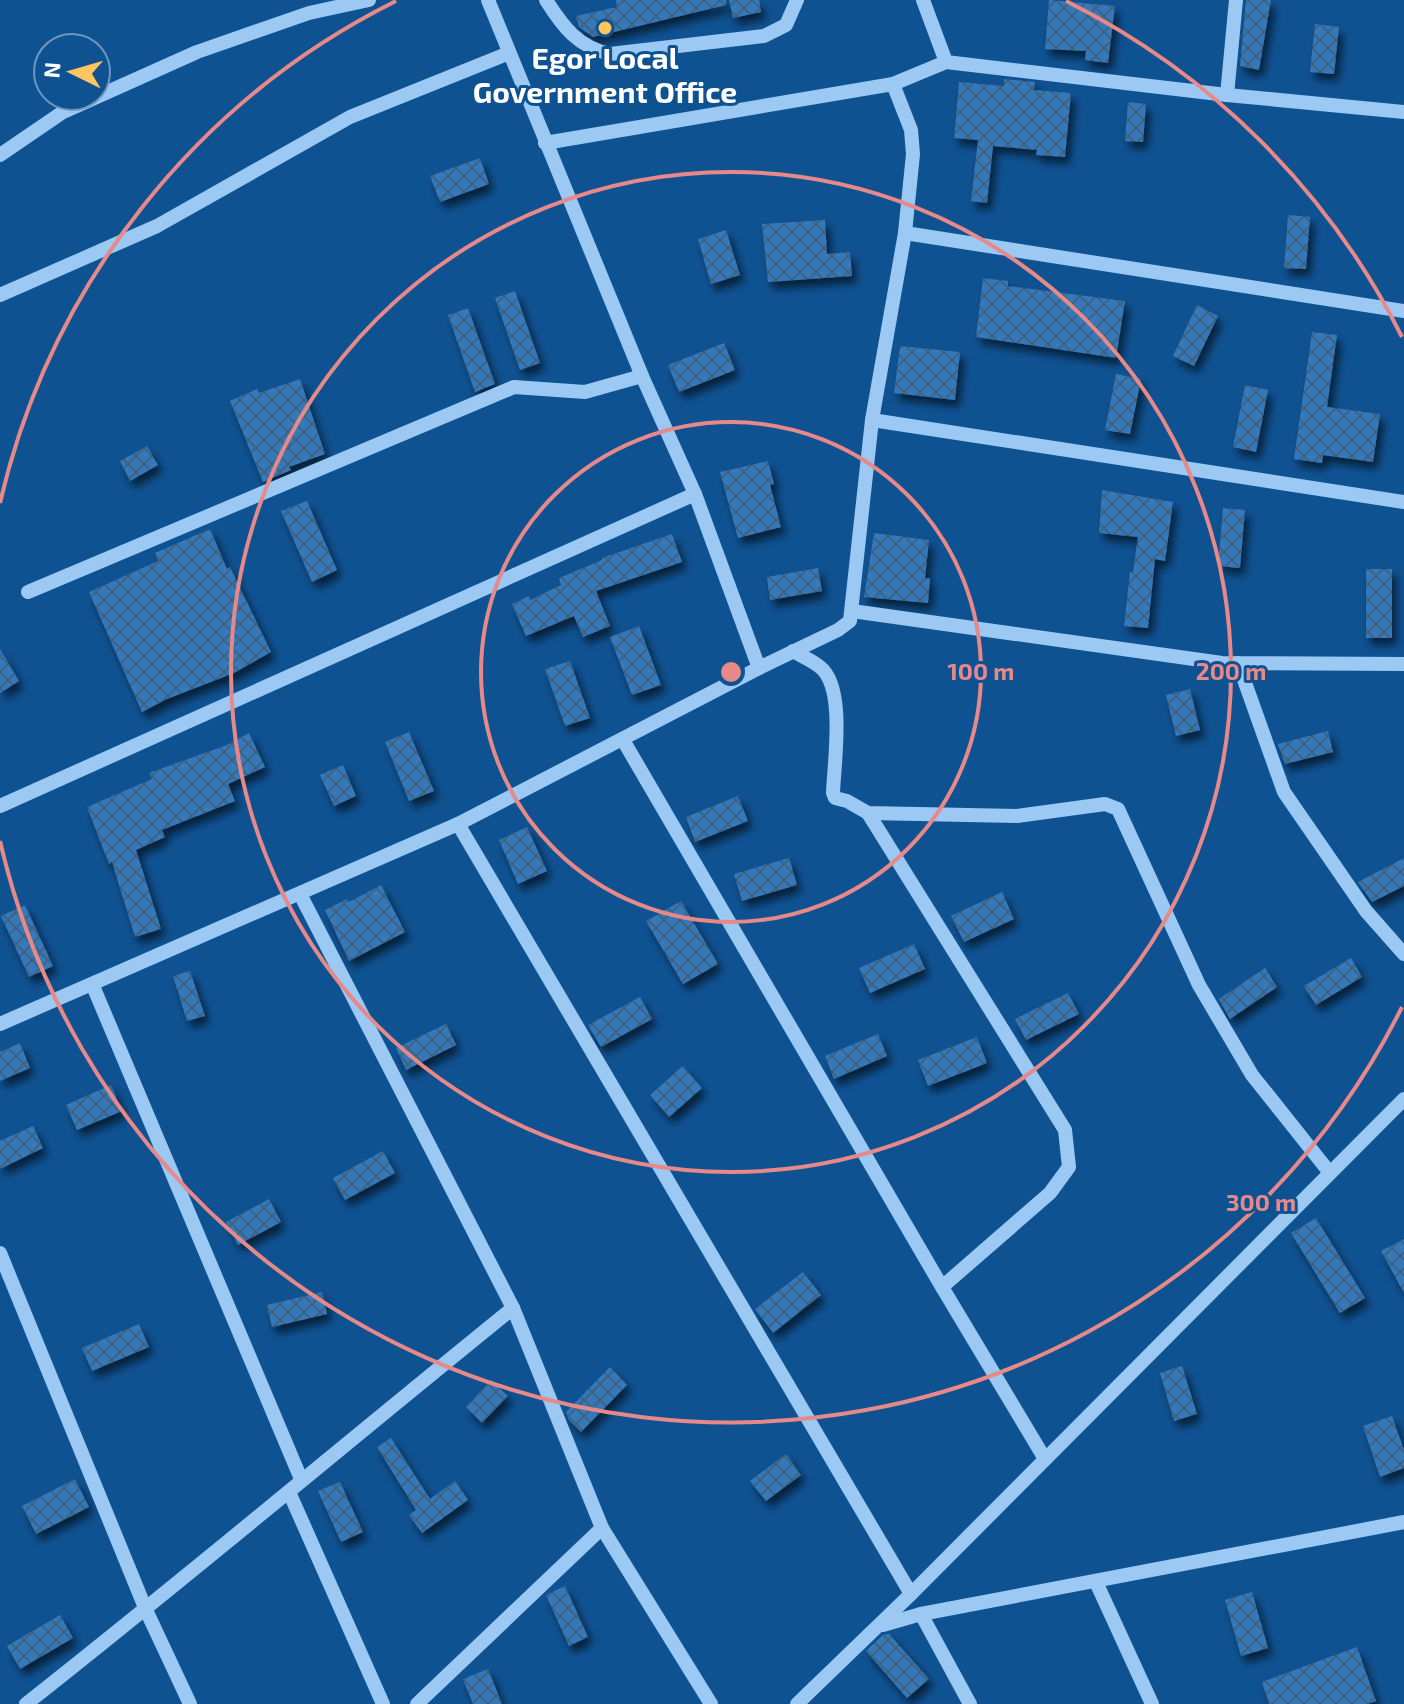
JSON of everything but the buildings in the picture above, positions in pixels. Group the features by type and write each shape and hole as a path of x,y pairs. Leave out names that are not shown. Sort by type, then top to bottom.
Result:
{"street":[{"path":"0,155 63,112 197,52 309,13 369,0"},
{"path":"488,0 642,376 695,494 759,668"},
{"path":"546,0 573,36 591,50 610,54 764,36 786,25 797,0"},
{"path":"923,0 946,62"},
{"path":"1227,95 1236,0"},
{"path":"0,295 157,226 350,117 509,53"},
{"path":"545,143 893,84 946,62 1404,112"},
{"path":"0,1024 458,824 838,630 850,621 872,420 905,233 913,154 911,130 893,84"},
{"path":"905,233 1404,311"},
{"path":"28,592 514,387 585,392 642,376"},
{"path":"872,420 1404,502"},
{"path":"0,806 695,494"},
{"path":"852,611 1222,663 1404,664"},
{"path":"793,651 822,668 832,688 837,712 834,796 868,813 1017,816 1105,804 1118,809 1199,985 1252,1075 1330,1173"},
{"path":"1238,663 1284,792 1366,911 1404,954"},
{"path":"623,740 1045,1459"},
{"path":"868,813 1065,1130 1069,1167 1050,1193 942,1287"},
{"path":"458,824 911,1594"},
{"path":"300,894 513,1308 602,1528 711,1704"},
{"path":"93,986 301,1479"},
{"path":"797,1704 911,1594 1404,1099"},
{"path":"0,1253 146,1610 190,1704"},
{"path":"26,1704 146,1610 301,1479 513,1308"},
{"path":"289,1492 383,1704"},
{"path":"878,1626 921,1614 1404,1522"},
{"path":"417,1704 602,1528"},
{"path":"1096,1582 1152,1704"},
{"path":"921,1614 970,1704"}],"place":[{"name":"Egor Local Government Office","path":"605,28"}]}
